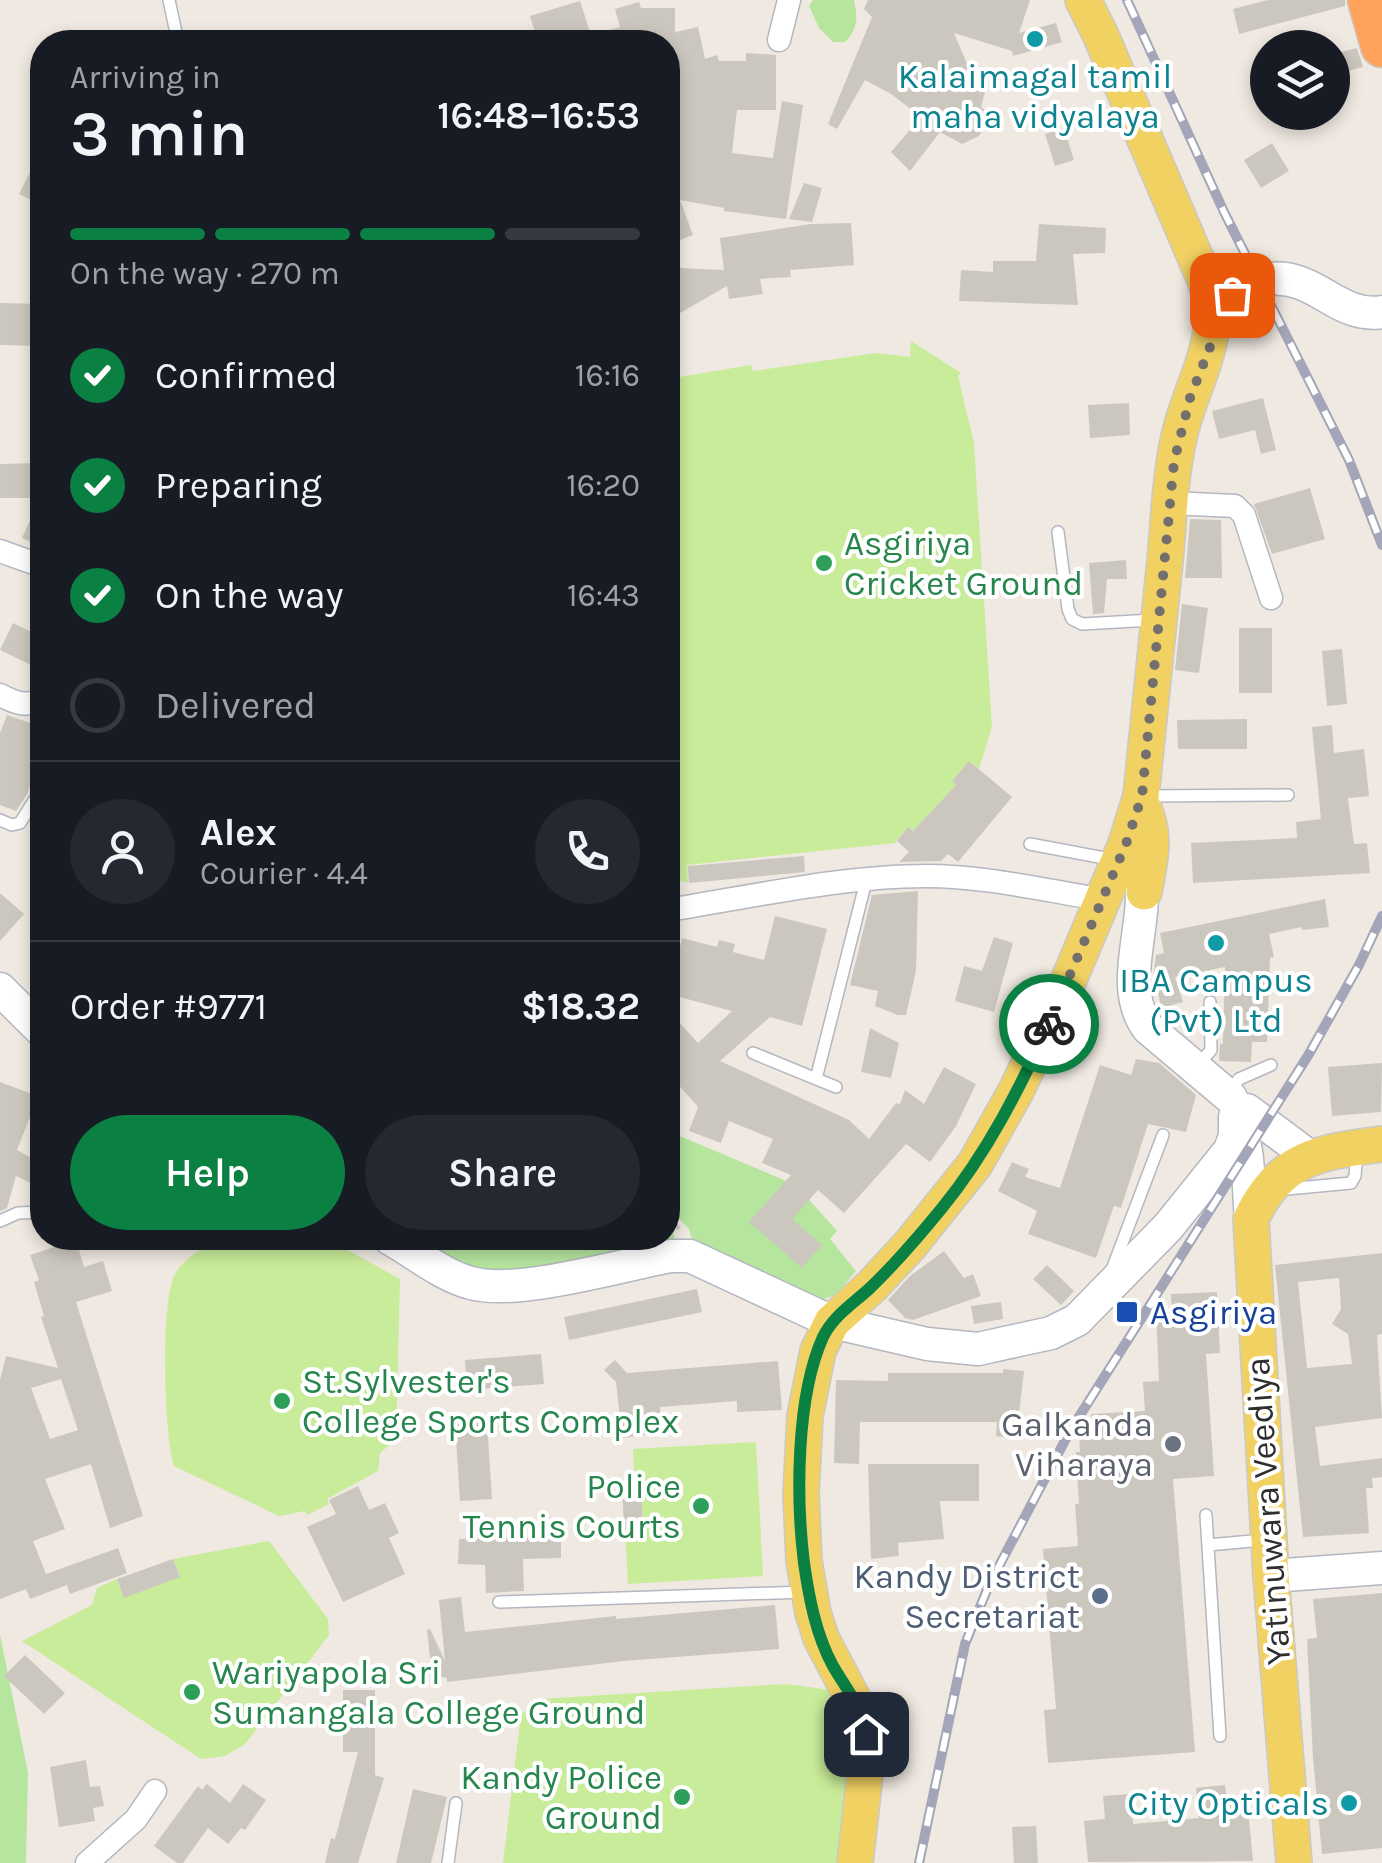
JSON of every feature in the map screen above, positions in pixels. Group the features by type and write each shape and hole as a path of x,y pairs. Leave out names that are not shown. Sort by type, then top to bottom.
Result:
{"highway":[{"path":"1369,0 1382,46"}],"main road":[{"path":"855,1863 865,1774 864,1720 825,1649 809,1592 801,1494 805,1416 818,1351 832,1322 910,1245 975,1164 1044,1034 1123,852 1141,798 1180,433 1227,297 1083,0"},
{"path":"1141,798 1153,842 1144,892"},
{"path":"1251,1220 1269,1188 1295,1172 1370,1145"},
{"name":"Yatinuwara Veediya","path":"1251,1220 1271,1576 1294,1863"}],"street":[{"path":"779,40 789,0"},
{"path":"1227,297 1278,278 1309,284 1350,309 1382,312"},
{"path":"1170,503 1234,506 1244,514 1271,598"},
{"path":"0,550 30,561"},
{"path":"0,695 15,703 30,704"},
{"path":"1123,852 1139,868 1144,892 1136,963 1140,1014 1148,1028 1234,1106 1295,1172"},
{"path":"680,908 866,880 928,876 970,878 1100,899"},
{"path":"0,989 30,1019"},
{"path":"1234,1106 1248,1150 1251,1220"},
{"path":"410,1250 466,1282 484,1286 690,1256 832,1322 927,1344 978,1349 1051,1333 1078,1320 1208,1178 1234,1142 1234,1106"},
{"path":"1248,1150 1295,1172"},
{"path":"1208,1178 1248,1150"},
{"path":"1208,1178 1230,1180 1239,1189 1251,1220"},
{"path":"1271,1576 1382,1568"},
{"path":"87,1863 136,1819 155,1791"}],"lane":[{"path":"169,0 175,30"},
{"path":"1058,532 1072,619 1082,624 1158,620"},
{"path":"1141,798 1288,795"},
{"path":"0,820 12,825 20,823 30,808"},
{"path":"1030,844 1123,852"},
{"path":"816,1079 866,880"},
{"path":"1195,1068 1211,1050 1210,1002"},
{"path":"752,1053 836,1088"},
{"path":"1234,1106 1239,1078 1271,1065"},
{"path":"1107,1290 1162,1135"},
{"path":"0,1222 18,1213 30,1212"},
{"path":"1206,1515 1220,1736"},
{"path":"1208,1545 1269,1540"},
{"path":"499,1602 809,1592"},
{"path":"448,1863 456,1803"}],"green space":[{"path":"813,0 854,0 856,23 845,42 833,42 819,28 809,6"},
{"name":"Asgiriya Cricket Ground","path":"911,341 961,373 958,376 974,443 992,727 979,769 969,761 952,781 956,785 913,831 908,827 895,843 687,865 688,883 680,880 680,377 751,365 753,371 876,353 910,357"},
{"path":"680,1136 796,1185 837,1231 830,1239 856,1271 836,1295 821,1300 696,1253 689,1229 680,1220"},
{"name":"St.Sylvester's College Sports Complex","path":"200,1250 348,1250 400,1279 396,1440 380,1453 378,1471 327,1499 329,1504 307,1515 305,1511 279,1516 174,1466 165,1369 167,1311 175,1274"},
{"path":"426,1250 674,1250 496,1279"},
{"name":"Police Tennis Courts","path":"756,1442 763,1576 628,1584 625,1529 643,1527 641,1485 635,1485 633,1449"},
{"name":"Wariyapola Sri Sumangala College Ground","path":"269,1541 328,1619 329,1635 245,1744 225,1756 201,1759 22,1641 92,1605 97,1588 117,1579 124,1597 180,1576 173,1559"},
{"path":"0,1635 28,1773 26,1863 0,1863"},
{"name":"Kandy Police Ground","path":"786,1684 831,1690 857,1721 845,1863 503,1863 521,1714 540,1699"}],"building":[{"path":"868,0 1030,0 1019,33 1056,23 1062,42 1013,56 1012,51 954,33 976,85 986,88 981,107 993,116 979,136 962,144 940,132 910,171 891,152 921,117 891,94 865,80 837,129 828,124 872,17 864,9"},
{"path":"1268,0 1345,0 1345,6 1239,34 1233,9"},
{"path":"580,1 589,30 534,30 530,16"},
{"path":"639,2 641,8 675,8 675,30 609,30 620,27 615,9"},
{"path":"698,27 705,59 717,55 719,61 746,61 746,53 776,55 776,110 737,110 732,153 773,158 782,101 803,105 786,219 680,200 680,31"},
{"path":"1357,48 1363,67 1350,70 1350,50"},
{"path":"1064,128 1074,160 1055,166 1045,134"},
{"path":"1272,143 1289,171 1261,188 1244,160"},
{"path":"30,172 30,199 19,194"},
{"path":"804,183 822,188 812,222 789,219"},
{"path":"680,200 693,235 680,240"},
{"path":"851,223 854,265 790,270 791,277 760,279 763,294 729,299 727,286 680,313 680,267 724,270 720,238 811,224"},
{"path":"1039,224 1106,228 1105,253 1073,254 1078,305 959,301 961,270 993,272 993,261 1036,261"},
{"path":"0,303 30,304 30,346 0,345"},
{"path":"1263,398 1276,450 1261,454 1255,430 1219,439 1212,411"},
{"path":"1129,403 1130,435 1090,438 1088,405"},
{"path":"30,463 30,498 0,498 0,464"},
{"path":"1310,488 1325,539 1272,554 1254,504"},
{"path":"1190,519 1221,520 1222,578 1185,578"},
{"path":"30,520 30,542 22,538"},
{"path":"1126,560 1127,579 1107,579 1104,613 1093,614 1089,563"},
{"path":"1182,604 1208,608 1199,673 1175,670"},
{"path":"13,623 30,631 30,665 0,650"},
{"path":"1239,628 1272,628 1272,693 1239,693"},
{"path":"1342,649 1347,704 1327,706 1322,651"},
{"path":"7,715 30,723 30,786 16,811 0,805 0,733"},
{"path":"1247,719 1247,749 1178,749 1177,720"},
{"path":"1332,725 1334,753 1364,749 1369,796 1348,798 1354,844 1367,843 1370,873 1193,883 1191,843 1297,838 1296,822 1321,819 1312,727"},
{"path":"969,761 1012,797 958,862 948,854 941,861 899,862 909,852 897,841 908,827 913,831 956,785 952,781"},
{"path":"804,856 805,872 689,883 688,866"},
{"path":"918,891 916,971 906,1015 898,1015 875,1006 878,991 850,985 872,895"},
{"path":"0,893 24,914 0,941"},
{"path":"1325,899 1329,927 1302,927 1269,934 1274,957 1270,958 1267,1042 1252,1042 1251,1062 1219,1061 1225,967 1175,977 1183,1002 1161,1008 1154,971 1156,955 1164,953 1160,933"},
{"path":"775,916 827,929 802,1026 770,1017 720,1061 849,1120 869,1139 896,1103 900,1104 905,1090 924,1104 944,1067 976,1084 956,1126 930,1162 906,1144 844,1213 818,1190 792,1219 822,1245 802,1268 749,1222 791,1175 762,1163 773,1139 729,1121 721,1143 689,1131 698,1107 680,1087 680,1023 698,1043 732,1011 680,997 682,938 717,947 719,940 735,944 733,952 764,960"},
{"path":"994,937 1013,943 994,1012 955,1001 964,966 982,971"},
{"path":"870,1028 899,1043 891,1078 861,1072"},
{"path":"1136,1059 1159,1063 1196,1095 1186,1132 1148,1124 1121,1208 1114,1206 1096,1258 1028,1234 1037,1211 998,1191 1012,1162 1029,1169 1025,1177 1060,1188 1100,1065 1131,1075"},
{"path":"1382,1063 1381,1112 1332,1116 1328,1067"},
{"path":"0,1082 30,1093 30,1117 17,1150 30,1157 30,1182 16,1176 7,1208 0,1211"},
{"path":"45,1250 79,1250 84,1267 103,1261 112,1291 76,1302 143,1516 110,1528 91,1464 45,1479 65,1529 33,1541 46,1574 118,1548 127,1573 70,1594 67,1585 30,1599 26,1589 0,1599 0,1380 6,1356 58,1368 41,1317 44,1316 34,1282 39,1280 30,1255","holes":["61,1379 78,1430 50,1439 31,1388"]},
{"path":"944,1251 964,1278 973,1274 981,1296 913,1320 905,1318 888,1300 910,1276"},
{"path":"1382,1253 1382,1334 1377,1335 1382,1418 1315,1427 1320,1466 1382,1458 1382,1477 1372,1478 1373,1488 1366,1488 1369,1533 1303,1537 1275,1265","holes":["1339,1278 1341,1309 1332,1324 1348,1334 1352,1364 1307,1368 1298,1282"]},
{"path":"1047,1265 1074,1291 1061,1305 1033,1279"},
{"path":"697,1289 702,1312 569,1340 564,1317"},
{"path":"1217,1292 1220,1353 1206,1354 1214,1476 1173,1479 1195,1752 1048,1763 1044,1710 1056,1709 1043,1549 1078,1546 1075,1504 1079,1504 1079,1431 1092,1430 1091,1414 1145,1411 1143,1382 1159,1381 1156,1312 1172,1311 1171,1294"},
{"path":"1001,1302 1003,1319 974,1324 971,1306"},
{"path":"541,1354 544,1384 467,1390 465,1360"},
{"path":"615,1360 627,1373 778,1361 782,1410 737,1412 737,1401 660,1407 662,1433 622,1438 616,1382 604,1370"},
{"path":"1003,1369 1024,1371 1016,1439 996,1436 997,1422 860,1422 859,1464 834,1463 836,1380 888,1381 888,1373 1003,1373"},
{"path":"487,1422 492,1499 460,1501 455,1424"},
{"path":"868,1464 979,1464 979,1501 940,1501 944,1539 898,1543 899,1556 871,1559"},
{"path":"641,1484 643,1528 624,1529 622,1485"},
{"path":"358,1486 369,1510 385,1503 399,1533 389,1538 405,1574 343,1602 307,1527 336,1514 329,1500"},
{"path":"561,1537 561,1558 523,1559 524,1591 486,1593 485,1565 458,1564 459,1539"},
{"path":"173,1559 180,1577 124,1598 117,1579"},
{"path":"1382,1593 1382,1848 1322,1854 1307,1639 1317,1638 1313,1599"},
{"path":"461,1597 465,1632 775,1605 779,1649 624,1661 447,1682 447,1678 432,1675 427,1630 430,1629 445,1661 439,1600"},
{"path":"25,1655 65,1693 44,1714 4,1676"},
{"path":"343,1690 375,1690 375,1775 384,1778 358,1863 325,1863 358,1752 343,1752"},
{"path":"86,1760 90,1787 100,1786 104,1806 93,1808 95,1821 59,1827 50,1767"},
{"path":"207,1784 230,1803 243,1784 266,1800 245,1830 241,1828 228,1844 208,1828 183,1863 177,1863 154,1846 198,1786 202,1790"},
{"path":"1225,1785 1227,1801 1247,1799 1253,1861 1088,1862 1084,1821 1105,1819 1103,1796 1131,1794 1133,1824 1199,1818 1196,1788"},
{"path":"413,1789 447,1797 431,1863 396,1863"},
{"path":"1036,1826 1038,1863 1014,1863 1012,1827"}],"railway":[{"path":"1127,0 1224,212 1349,460 1382,545"},
{"path":"919,1863 965,1644 989,1585 1070,1431 1309,1054 1382,916"}],"way so far":[{"path":"1049,1024 1120,860 1142,796 1174,462 1190,398 1210,347 1214,302 1232,295"}],"place":[{"name":"Kalaimagal tamil maha vidyalaya","path":"1035,39"},
{"name":"Asgiriya Cricket Ground","path":"824,563"},
{"name":"IBA Campus (Pvt) Ltd","path":"1216,943"},
{"name":"Asgiriya","path":"1127,1312"},
{"name":"St.Sylvester's College Sports Complex","path":"282,1401"},
{"name":"Galkanda Viharaya","path":"1173,1444"},
{"name":"Police Tennis Courts","path":"701,1506"},
{"name":"Kandy District Secretariat","path":"1100,1596"},
{"name":"Wariyapola Sri Sumangala College Ground","path":"192,1692"},
{"name":"Kandy Police Ground","path":"682,1797"},
{"name":"City Opticals","path":"1349,1803"}],"route":[{"path":"866,1734 858,1704 825,1649 813,1613 804,1560 801,1494 811,1377 832,1322 910,1245 975,1164 1049,1024"}]}
